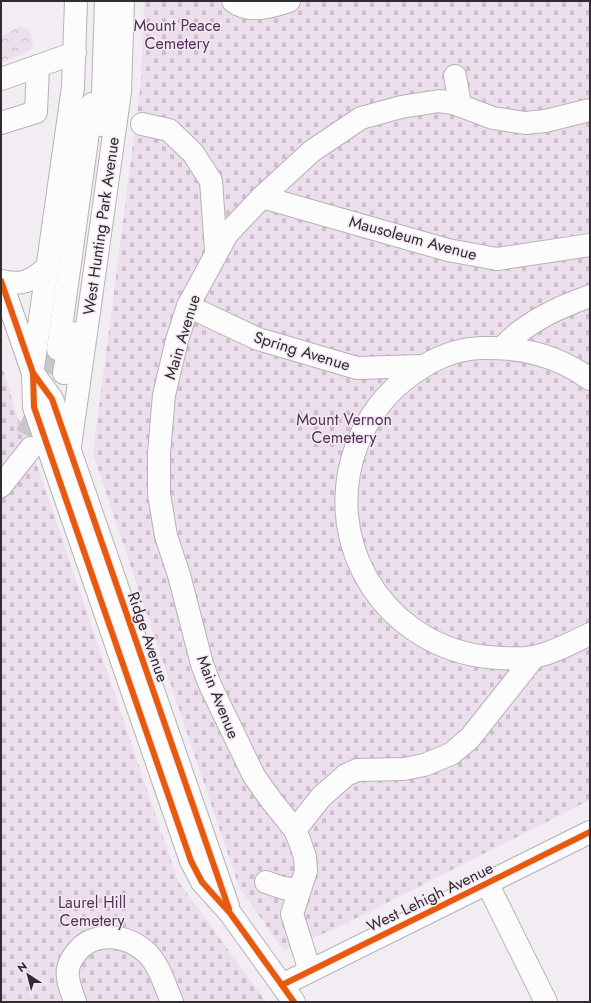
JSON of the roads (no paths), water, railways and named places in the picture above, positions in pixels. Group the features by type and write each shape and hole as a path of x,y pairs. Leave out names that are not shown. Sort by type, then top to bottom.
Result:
{"main road":[{"path":"33,373 73,87 76,1"},
{"name":"West Hunting Park Avenue","path":"95,1 91,124 61,364 71,343 102,126 106,1"},
{"name":"West Hunting Park Avenue","path":"70,449 120,92 123,1"},
{"path":"233,1 252,8 272,7 289,1"},
{"path":"1,79 75,53"},
{"path":"1,123 36,112 38,66"},
{"path":"455,76 460,105"},
{"name":"Main Avenue","path":"310,971 292,914 306,871 305,857 295,830 254,776 210,685 202,664 179,575 166,536 159,494 159,453 164,395 177,340 188,306 216,251 227,234 262,197 312,151 361,118 401,107 439,101 460,105 493,118 525,123 590,110"},
{"path":"142,124 169,130 193,153 211,181 216,251"},
{"name":"Mausoleum Avenue","path":"262,197 348,220 448,250 479,257 497,259 590,245"},
{"path":"1,281 12,284 27,282 35,278 47,267"},
{"name":"Ridge Avenue","path":"1,281 33,373 52,399 230,913"},
{"path":"502,348 515,334 534,321 553,311 590,296"},
{"name":"Spring Avenue","path":"188,306 258,339 357,368 422,366"},
{"path":"590,379 564,363 548,357 528,351 502,348 462,349 422,366 390,391 366,423 351,460 346,500 350,540 365,578 389,610 421,636 457,652 497,659 534,657 590,635"},
{"name":"Ridge Avenue","path":"33,373 34,407 186,848 197,874 230,913 288,994"},
{"path":"1,470 28,442 1,486"},
{"path":"295,830 321,797 346,775 357,770 404,769 424,765 450,754 470,738 534,657"},
{"name":"West Lehigh Avenue","path":"288,994 310,971 590,832"},
{"path":"266,882 284,888 299,890"},
{"path":"487,883 546,1002"},
{"path":"75,1002 68,975 70,962 84,944 95,939 108,937 127,941 146,952 156,966 172,1002"}],"tunnel":[{"path":"26,435 42,405 57,355"}],"park label":[{"name":"Mount Peace Cemetery","path":"177,34"},
{"name":"Mount Vernon Cemetery","path":"344,428"},
{"name":"Laurel Hill Cemetery","path":"92,911"}]}
